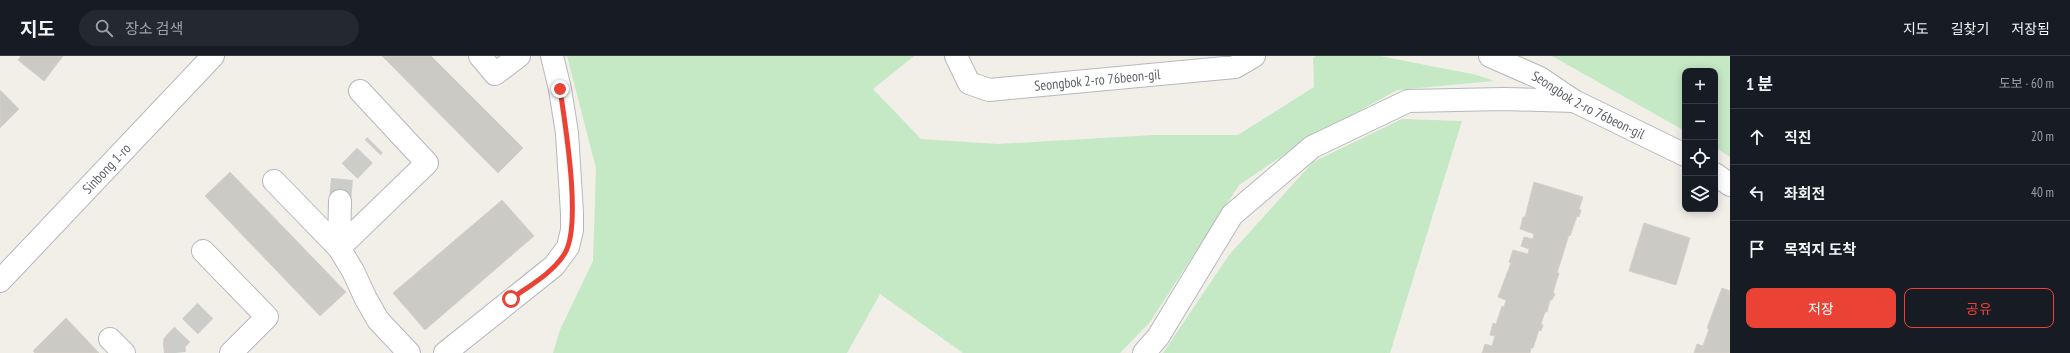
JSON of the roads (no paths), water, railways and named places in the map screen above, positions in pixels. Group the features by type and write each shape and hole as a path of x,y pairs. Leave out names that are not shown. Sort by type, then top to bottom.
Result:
{"street":[{"name":"Sinbong 1-ro","path":"0,281 212,56"},
{"path":"480,56 495,74 519,56"},
{"path":"445,353 554,266 568,247 572,213 567,133 560,89 552,56"},
{"name":"Seongbok 2-ro 76beon-gil","path":"956,56 969,83 988,90 1235,67 1254,56"},
{"name":"Seongbok 2-ro 76beon-gil","path":"1490,56 1540,78 1574,101 1682,155"},
{"path":"339,248 427,162 360,91"},
{"path":"1144,353 1158,337 1232,215 1312,147 1408,101 1504,99 1574,101"},
{"path":"1718,176 1730,185"},
{"path":"274,181 339,248 354,271 366,299 378,320 409,353"},
{"path":"339,248 340,201"},
{"path":"203,251 266,317 231,353"}],"tunnel":[{"path":"340,201 342,179 375,145"},
{"path":"175,353 174,343 208,308"}]}
